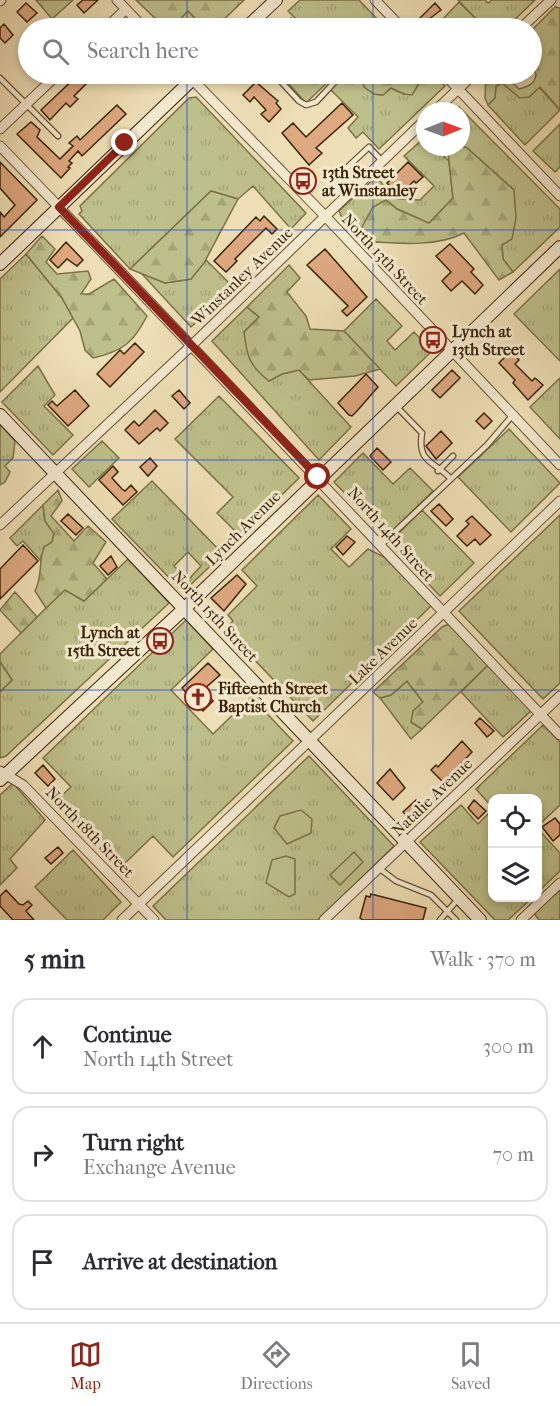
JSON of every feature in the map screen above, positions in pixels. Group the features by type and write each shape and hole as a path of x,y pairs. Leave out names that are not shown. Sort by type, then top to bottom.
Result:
{"street":[{"path":"117,0 135,18"},
{"path":"257,18 276,0"},
{"path":"375,0 392,18"},
{"path":"532,18 551,0"},
{"path":"117,18 126,9"},
{"path":"0,129 47,84"},
{"path":"0,264 183,84"},
{"name":"North 13th Street","path":"200,84 560,465"},
{"path":"454,84 560,196"},
{"path":"444,102 463,84"},
{"name":"Winstanley Avenue","path":"0,525 191,346 416,129"},
{"name":"North 14th Street","path":"0,147 318,477 443,614 560,735"},
{"name":"Lynch Avenue","path":"2,775 185,608 318,477 560,247"},
{"name":"North 15th Street","path":"0,415 480,920"},
{"name":"Lake Avenue","path":"122,920 311,742 560,501"},
{"name":"Natalie Avenue","path":"324,920 560,696"},
{"name":"North 18th Street","path":"2,775 23,785 154,920"},
{"path":"521,920 560,883"}],"lane":[{"path":"0,78 58,136"},
{"path":"283,84 299,101 306,105 316,102 333,84"},
{"path":"338,176 369,147 382,161"},
{"path":"394,404 422,433 419,448 425,458 438,471 450,478"},
{"path":"381,545 487,445 512,416"},
{"path":"438,471 453,456"},
{"path":"379,868 396,881 431,895 456,920"},
{"path":"440,920 459,898"}],"green space":[{"path":"36,0 73,0 53,18"},
{"path":"136,0 244,0 225,18 195,18 188,11 181,18 155,18"},
{"path":"300,0 359,0 376,18 295,18 288,11"},
{"path":"458,0 485,0 488,3 492,0 535,0 516,18 475,18"},
{"path":"459,2 475,18 444,18"},
{"path":"555,7 560,8 560,110 540,87 529,97 520,98 503,84 514,84 519,89 531,84 542,84 542,20"},
{"path":"188,11 195,18 181,18"},
{"path":"289,84 326,84 306,103"},
{"path":"335,84 366,84 374,94 382,95 391,88 404,94 417,84 443,84 445,86 428,102 416,102 416,114 379,149 363,132 356,138 348,128 358,117 330,89"},
{"path":"363,84 419,84 412,95 391,88 383,95 374,94"},
{"path":"486,84 500,84 496,86 495,98 488,105 485,98"},
{"path":"504,84 529,97 539,87 560,110 525,145 488,105 495,98 496,86"},
{"path":"196,97 306,213 291,229 253,186 238,199 211,191 130,269 79,214 82,211 80,206 189,98"},
{"path":"470,118 560,209 560,227 513,272 503,259 502,244 512,238 514,190 470,151"},
{"path":"560,124 560,167 555,172 533,151"},
{"path":"416,145 416,156 444,156 449,161 453,198 429,224 397,209 386,200 358,234 342,218 339,211 376,177 396,199 420,200 434,186 404,156"},
{"path":"470,151 514,190 516,218 512,239 502,245 503,259 513,272 499,280 464,233 433,242 376,242 372,248 358,234 373,207 386,200 397,209 429,223 453,198 448,156 470,156"},
{"path":"211,191 238,199 204,263 191,279 165,283 130,269"},
{"path":"42,236 55,249 46,262 57,274 88,271 91,279 81,294 89,294 114,279 147,316 137,333 120,349 93,358 85,350 80,331 62,298 26,254"},
{"path":"26,254 62,298 73,318 0,392 0,279"},
{"path":"205,259 233,287 191,327 141,273 165,283 191,279"},
{"path":"289,265 300,278 287,292 306,316 310,329 344,331 380,369 355,376 309,380 299,370 282,374 269,381 257,370 250,360 244,332 259,317 247,307"},
{"path":"560,269 560,361 514,314"},
{"path":"376,299 402,326 387,341 395,350 414,332 432,351 396,386 344,331"},
{"path":"247,307 259,317 244,332 269,381 282,374 299,370 351,427 319,460 212,341"},
{"path":"38,366 55,395 44,406 73,435 53,455 2,402"},
{"path":"560,378 560,439 530,407"},
{"path":"219,396 299,478 240,536 217,513 233,497 175,439"},
{"path":"0,424 15,441 13,458 5,466 10,472 5,482 0,485"},
{"path":"509,429 560,483 511,532 458,477"},
{"path":"102,441 119,458 89,487 72,469"},
{"path":"363,453 393,484 410,468 433,491 391,532 381,522 368,517 334,482"},
{"path":"152,481 223,554 183,592 112,519","holes":["188,552 201,566 188,580 174,566"]},
{"path":"58,490 62,501 51,516 74,541 88,526 106,542 93,563 107,579 84,601 65,590 46,608 35,591 44,547 52,542 54,534 45,521 43,505"},
{"path":"318,495 351,529 331,549 349,567 368,549 384,557 432,605 313,721 225,629 233,621 228,615 257,586 242,570"},
{"path":"43,505 45,521 54,533 52,542 41,556 41,561 23,541 17,546 10,538"},
{"path":"422,510 474,563 440,596 389,543"},
{"path":"560,515 560,683 543,699 459,611"},
{"path":"128,559 169,603 6,756 0,758 0,692 12,680 0,662 0,654 65,589 84,601"},
{"path":"15,592 37,617 21,633 0,610"},
{"path":"186,620 213,649 171,690 213,734 251,697 293,741 173,857 153,836 121,867 57,800 71,787 43,758"},
{"path":"449,624 488,665 422,729 411,722 413,711 423,702 407,681 391,695 380,698 373,692 442,627"},
{"path":"0,662 12,680 0,692"},
{"path":"488,665 531,711 503,737 461,692"},
{"path":"407,681 423,702 411,722 422,729 411,739 380,698 391,695"},
{"path":"543,725 560,742 560,805 542,822 542,794 488,794 488,802 476,789"},
{"path":"309,756 394,846 318,920 166,920 153,906"},
{"path":"13,783 45,820 10,859 17,868 0,885 0,795"},
{"path":"461,805 478,824 488,814 488,902 528,902 508,920 495,920 420,842"},
{"path":"301,810 312,819 311,833 287,844 274,828 280,816"},
{"path":"542,833 560,853 560,871 542,888"},
{"path":"73,850 121,902 103,920 67,920 35,887"},
{"path":"354,852 363,862 340,885 330,875"},
{"path":"286,856 295,859 295,894 289,897 266,883 272,860"},
{"path":"560,890 560,920 539,920 534,913"}],"building":[{"path":"83,0 98,0 84,13 77,5"},
{"path":"26,3 37,13 31,18 23,18 17,12"},
{"path":"435,3 441,10 431,18 420,18"},
{"path":"4,24 13,35 5,43 0,38 0,28"},
{"path":"68,84 86,84 74,96 78,99 70,107 66,103 50,120 41,110"},
{"path":"254,84 258,84 278,101 276,103 281,109 269,122 261,114 266,110 254,97 250,102 243,95"},
{"path":"342,103 353,115 316,148 322,153 309,165 282,133 293,123 306,137"},
{"path":"117,105 126,114 82,156 78,151 69,161 72,163 68,167 70,168 61,178 17,134 31,122 40,130 37,137 60,159 73,146 69,143 77,136 80,140"},
{"path":"0,162 37,200 0,237 0,212 4,217 15,205 0,188"},
{"path":"408,162 423,177 416,183 414,181 399,195 387,183"},
{"path":"264,216 277,229 272,234 266,228 235,259 237,261 226,272 214,261 256,217 260,221"},
{"path":"66,242 83,260 77,266 67,259 58,268 50,260"},
{"path":"450,244 474,269 471,272 483,285 475,294 462,281 451,291 442,281 451,272 436,256"},
{"path":"325,249 367,297 347,316 342,311 348,306 307,265"},
{"path":"135,343 144,352 110,387 97,374 120,350 124,354"},
{"path":"511,351 519,360 515,364 532,381 535,378 543,385 528,400 513,383 515,380 499,363"},
{"path":"452,370 460,378 440,398 432,390"},
{"path":"366,374 378,387 352,416 349,415 338,403"},
{"path":"75,390 89,406 68,426 48,405 52,401 57,406"},
{"path":"179,390 190,403 184,409 172,396"},
{"path":"155,410 168,423 160,431 157,428 139,444 125,430 134,421 139,426"},
{"path":"484,413 492,421 484,429 476,421"},
{"path":"441,431 452,443 436,459 426,446"},
{"path":"377,448 391,462 383,470 370,456"},
{"path":"150,458 157,466 148,476 140,467"},
{"path":"113,466 118,472 112,478 122,489 125,491 131,485 137,492 123,505 99,480"},
{"path":"439,504 453,519 446,526 431,511"},
{"path":"68,514 83,528 76,535 61,521"},
{"path":"472,516 491,535 480,545 475,539 467,546 457,536 469,524 466,521"},
{"path":"347,536 355,542 343,555 336,547"},
{"path":"23,545 38,561 0,599 0,569"},
{"path":"111,556 117,567 108,575 100,566"},
{"path":"237,575 246,584 224,611 211,598"},
{"path":"208,663 220,675 203,690 213,701 203,711 182,688"},
{"path":"480,718 494,731 487,737 475,723"},
{"path":"462,741 472,752 443,782 431,770 436,765 438,767"},
{"path":"43,765 55,779 48,786 35,773"},
{"path":"390,769 405,788 393,800 377,783"},
{"path":"416,800 422,807 410,819 403,812"},
{"path":"474,800 486,811 478,819 468,808"},
{"path":"555,818 560,824 560,835 553,841 542,827"},
{"path":"58,847 63,853 51,864 45,858"},
{"path":"6,890 19,904 23,905 28,901 32,905 26,911 34,920 13,920 0,906 0,896"},
{"path":"371,894 426,908 423,920 363,920 360,918 366,896 370,897"}],"place":[{"name":"13th Street at Winstanley","path":"303,181"},
{"name":"Lynch at 13th Street","path":"433,340"},
{"name":"Lynch at 15th Street","path":"160,641"},
{"name":"Fifteenth Street Baptist Church","path":"198,697"}],"route":[{"path":"125,143 59,207 318,477"}]}
